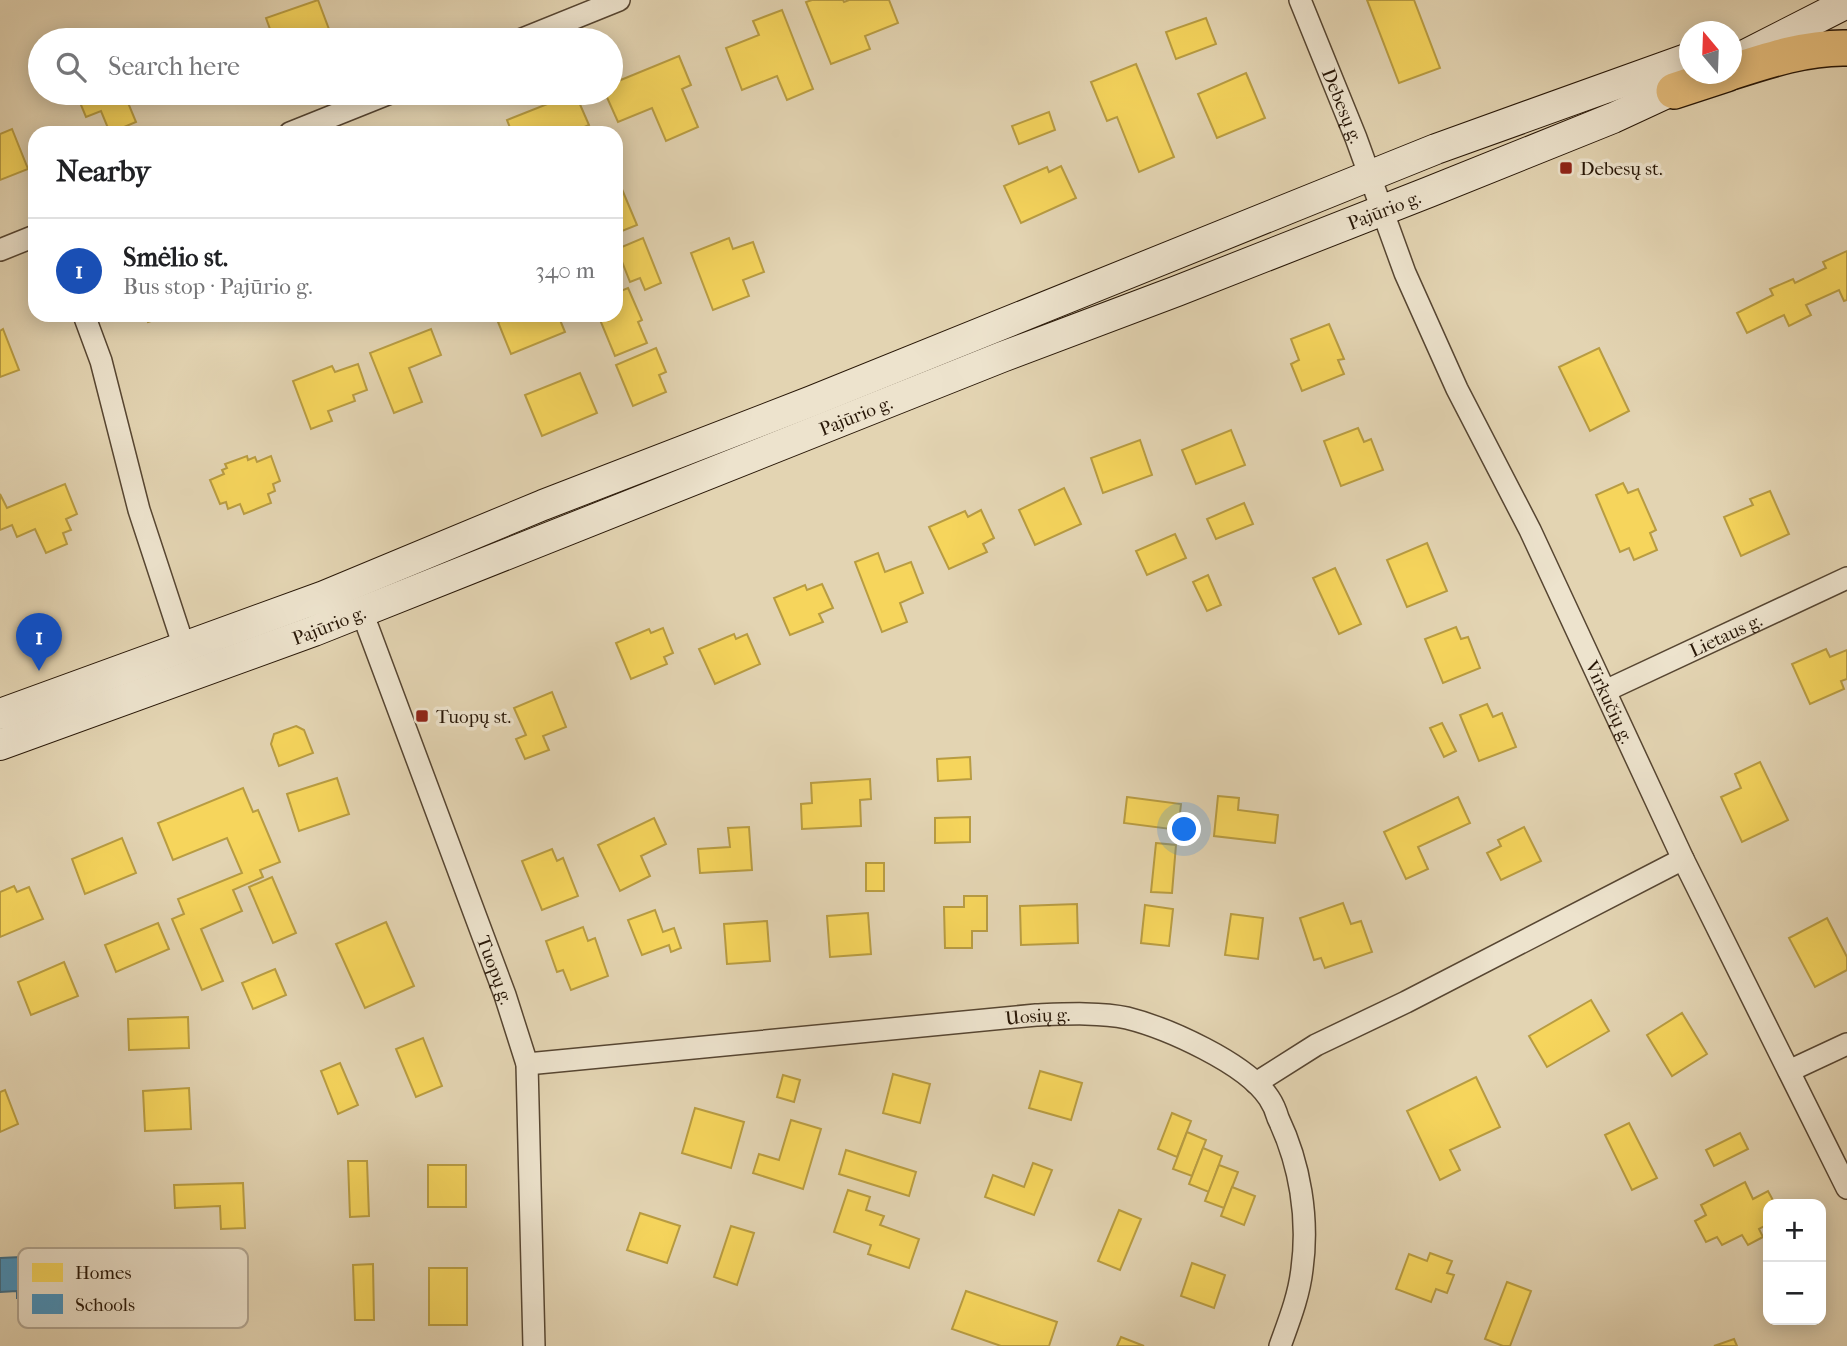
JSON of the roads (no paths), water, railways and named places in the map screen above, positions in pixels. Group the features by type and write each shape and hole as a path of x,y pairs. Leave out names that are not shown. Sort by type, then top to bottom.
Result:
{"highway":[{"path":"1742,68 1782,57 1845,51"},
{"path":"1674,91 1695,84"}],"main road":[{"path":"1742,39 1847,2"},
{"path":"1742,56 1847,2"},
{"name":"Pajūrio g.","path":"0,714 336,591 544,505 812,401 1369,176 1679,62"},
{"name":"Pajūrio g.","path":"0,745 304,635 1002,357 1382,211 1613,118 1688,84"}],"street":[{"path":"550,28 619,0"},
{"name":"Debesų g.","path":"1300,0 1356,138 1382,211"},
{"path":"308,126 360,105"},
{"name":"Virkučių g.","path":"1382,211 1405,273 1452,377 1530,530 1683,859 1847,1188"},
{"path":"0,250 28,239"},
{"path":"87,322 101,361 139,510 184,646"},
{"name":"Lietaus g.","path":"1605,691 1847,578"},
{"name":"Tuopų g.","path":"362,612 500,982 527,1064 534,1346"},
{"path":"1256,1083 1316,1045 1406,1002 1683,859"},
{"name":"Uosių g.","path":"527,1064 1022,1016 1071,1014 1124,1017 1147,1024 1229,1062 1256,1083 1270,1099 1282,1124 1295,1165 1302,1201 1304,1236 1302,1269 1295,1303 1280,1346"},
{"path":"1789,1072 1847,1044"}],"place":[{"name":"Debesų st.","path":"1566,168"},
{"name":"Smėlio st.","path":"39,671"},
{"name":"Tuopų st.","path":"422,716"}]}
